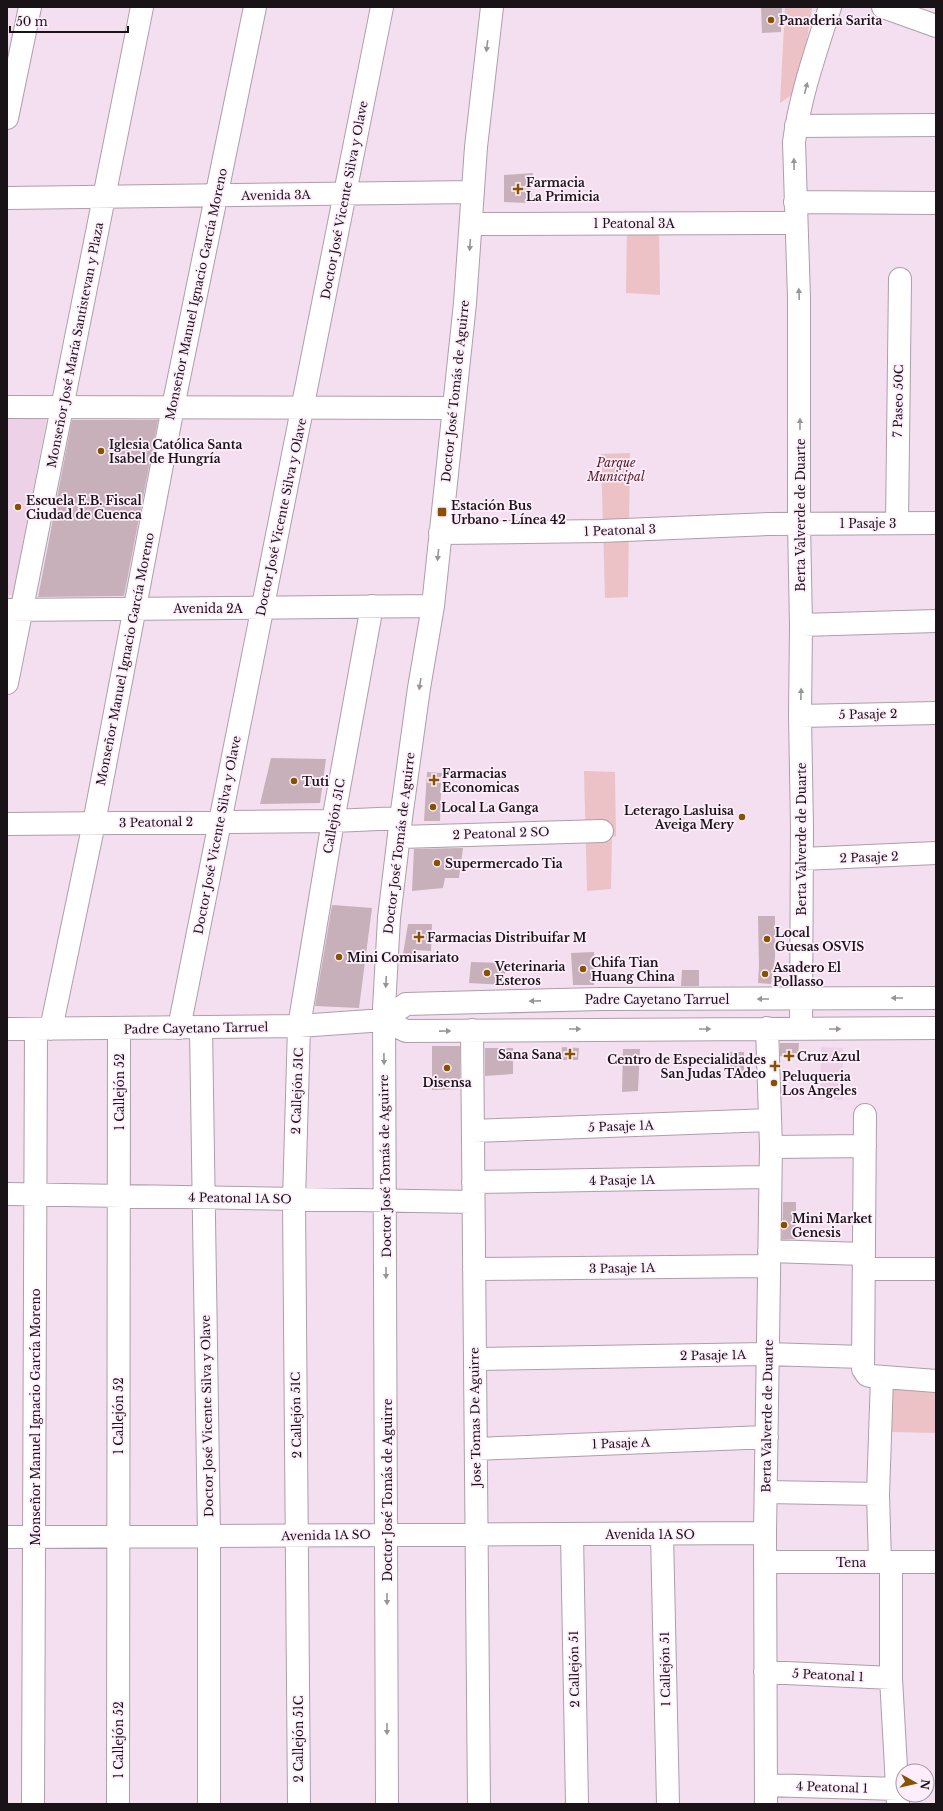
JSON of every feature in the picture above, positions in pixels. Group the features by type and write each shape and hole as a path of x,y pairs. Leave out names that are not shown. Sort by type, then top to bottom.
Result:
{"street":[{"path":"7,118 30,7"},
{"name":"Monseñor José María Santistevan y Plaza","path":"7,683 15,610 62,406 142,7"},
{"name":"Monseñor Manuel Ignacio García Moreno","path":"33,1804 35,1194 43,1029 94,823 173,407 255,7"},
{"name":"Doctor José Vicente Silva y Olave","path":"179,1028 382,7"},
{"name":"Doctor José Tomás de Aguirre","path":"387,1804 388,1534 384,1020 390,918 400,827 419,688 433,606 465,303 476,147 492,7"},
{"name":"Berta Valverde de Duarte","path":"801,1029 802,859 800,716 801,626 799,524 799,298 794,142 796,126 830,7"},
{"path":"883,7 936,26"},
{"path":"796,126 936,124"},
{"name":"Avenida 3A","path":"7,198 473,192"},
{"path":"795,202 936,203"},
{"name":"1 Peatonal 3A","path":"471,224 796,223"},
{"name":"7 Paseo 50C","path":"897,523 900,279"},
{"path":"7,407 453,408"},
{"name":"1 Pasaje 3","path":"799,524 936,523"},
{"name":"1 Peatonal 3","path":"440,533 601,532 799,524"},
{"name":"Callejón 51C","path":"299,1026 333,821 372,606"},
{"name":"Avenida 2A","path":"15,610 433,606"},
{"path":"801,626 936,622"},
{"name":"5 Pasaje 2","path":"800,716 936,713"},
{"name":"3 Peatonal 2","path":"7,824 333,821 400,827"},
{"name":"2 Peatonal 2 SO","path":"400,827 602,831"},
{"name":"2 Pasaje 2","path":"802,859 936,853"},
{"name":"Padre Cayetano Tarruel","path":"7,1029 299,1026 384,1020 406,1004 600,999 936,998"},
{"path":"384,1020 406,1032 472,1030 936,1028"},
{"name":"2 Callejón 51C","path":"299,1026 294,1200 298,1536 299,1804"},
{"name":"1 Callejón 52","path":"118,1804 119,1028"},
{"name":"Doctor José Vicente Silva y Olave","path":"202,1028 209,1536 209,1804"},
{"name":"Berta Valverde de Duarte","path":"766,1795 765,1533 771,1147 767,1028"},
{"name":"Jose Tomas De Aguirre","path":"472,1030 479,1804"},
{"path":"865,1115 863,1369 867,1374 882,1378 936,1381"},
{"name":"5 Pasaje 1A","path":"473,1132 770,1120"},
{"path":"771,1147 865,1146"},
{"name":"4 Pasaje 1A","path":"473,1192 770,1177"},
{"name":"4 Peatonal 1A SO","path":"7,1194 386,1201 473,1192"},
{"name":"3 Pasaje 1A","path":"474,1269 769,1259 865,1261"},
{"path":"865,1261 936,1269"},
{"name":"2 Pasaje 1A","path":"475,1359 767,1354 863,1357"},
{"path":"882,1378 878,1494 885,1562 896,1763"},
{"name":"1 Pasaje A","path":"476,1449 767,1437"},
{"path":"766,1492 878,1494"},
{"name":"Avenida 1A SO","path":"7,1537 765,1533"},
{"name":"2 Callejón 51","path":"572,1534 577,1804"},
{"name":"1 Callejón 51","path":"662,1534 668,1804"},
{"name":"Tena","path":"766,1562 936,1562"},
{"name":"5 Peatonal 1","path":"765,1672 891,1678"},
{"name":"4 Peatonal 1","path":"766,1795 895,1796"}],"shaded area":[{"name":"Escuela E.B. Fiscal Ciudad de Cuenca","path":"47,417 13,595 7,595 7,418"},
{"path":"821,1047 843,1048 843,1100 820,1099"}],"green space":[{"path":"785,7 812,8 799,90 780,103"},
{"path":"627,226 659,226 660,295 626,293"},
{"name":"Parque Municipal","path":"630,453 628,597 605,598 601,454"},
{"path":"584,771 615,772 616,836 612,837 611,889 587,891"},
{"path":"893,1386 936,1389 936,1433 891,1432"}],"building":[{"name":"Panaderia Sarita","path":"761,7 782,7 781,32 762,33"},
{"name":"Farmacia La Primicia","path":"533,173 531,203 504,202 504,175"},
{"path":"72,420 158,420 124,596 38,597"},
{"name":"Tuti","path":"271,758 326,759 320,803 260,804"},
{"path":"427,772 442,773 440,821 424,821"},
{"name":"Supermercado Tia","path":"463,848 459,878 445,878 443,888 412,891 414,849"},
{"name":"Mini Comisariato","path":"332,905 372,908 359,1008 315,1006"},
{"name":"Local Guesas OSVIS","path":"758,916 775,916 775,958 771,984 758,983"},
{"name":"Farmacias Distribuifar M","path":"408,924 432,924 431,951 416,950 415,954 403,954"},
{"name":"Chifa Tian Huang China","path":"594,952 594,985 573,985 571,953"},
{"name":"Veterinaria Esteros","path":"471,962 505,963 505,985 469,983"},
{"path":"682,970 699,970 699,986 681,986"},
{"path":"780,1043 799,1043 798,1057 780,1056"},
{"name":"Disensa","path":"432,1046 460,1046 460,1089 432,1090"},
{"name":"Sana Sana","path":"562,1047 579,1048 578,1060 561,1060"},
{"name":"Disensa","path":"485,1048 513,1048 513,1074 485,1076"},
{"path":"623,1049 640,1049 638,1091 622,1092"},
{"path":"730,1052 744,1052 744,1072 729,1072"},
{"path":"783,1202 796,1202 796,1239 782,1239"}],"place":[{"name":"Panaderia Sarita","path":"771,20"},
{"name":"Farmacia La Primicia","path":"518,189"},
{"name":"Iglesia Católica Santa Isabel de Hungría","path":"101,451"},
{"name":"Escuela E.B. Fiscal Ciudad de Cuenca","path":"18,507"},
{"name":"Estación Bus Urbano - Línea 42","path":"442,512"},
{"name":"Farmacias Economicas","path":"434,780"},
{"name":"Tuti","path":"294,781"},
{"name":"Local La Ganga","path":"433,807"},
{"name":"Leterago Lasluisa Aveiga Mery","path":"742,817"},
{"name":"Supermercado Tia","path":"437,863"},
{"name":"Farmacias Distribuifar M","path":"419,937"},
{"name":"Local Guesas OSVIS","path":"767,939"},
{"name":"Mini Comisariato","path":"339,957"},
{"name":"Chifa Tian Huang China","path":"583,969"},
{"name":"Veterinaria Esteros","path":"487,973"},
{"name":"Asadero El Pollasso","path":"765,974"},
{"name":"Sana Sana","path":"570,1054"},
{"name":"Cruz Azul","path":"789,1056"},
{"name":"Centro de Especialidades San Judas TAdeo","path":"775,1066"},
{"name":"Disensa","path":"447,1068"},
{"name":"Peluqueria Los Angeles","path":"774,1083"},
{"name":"Mini Market Genesis","path":"784,1225"}]}
